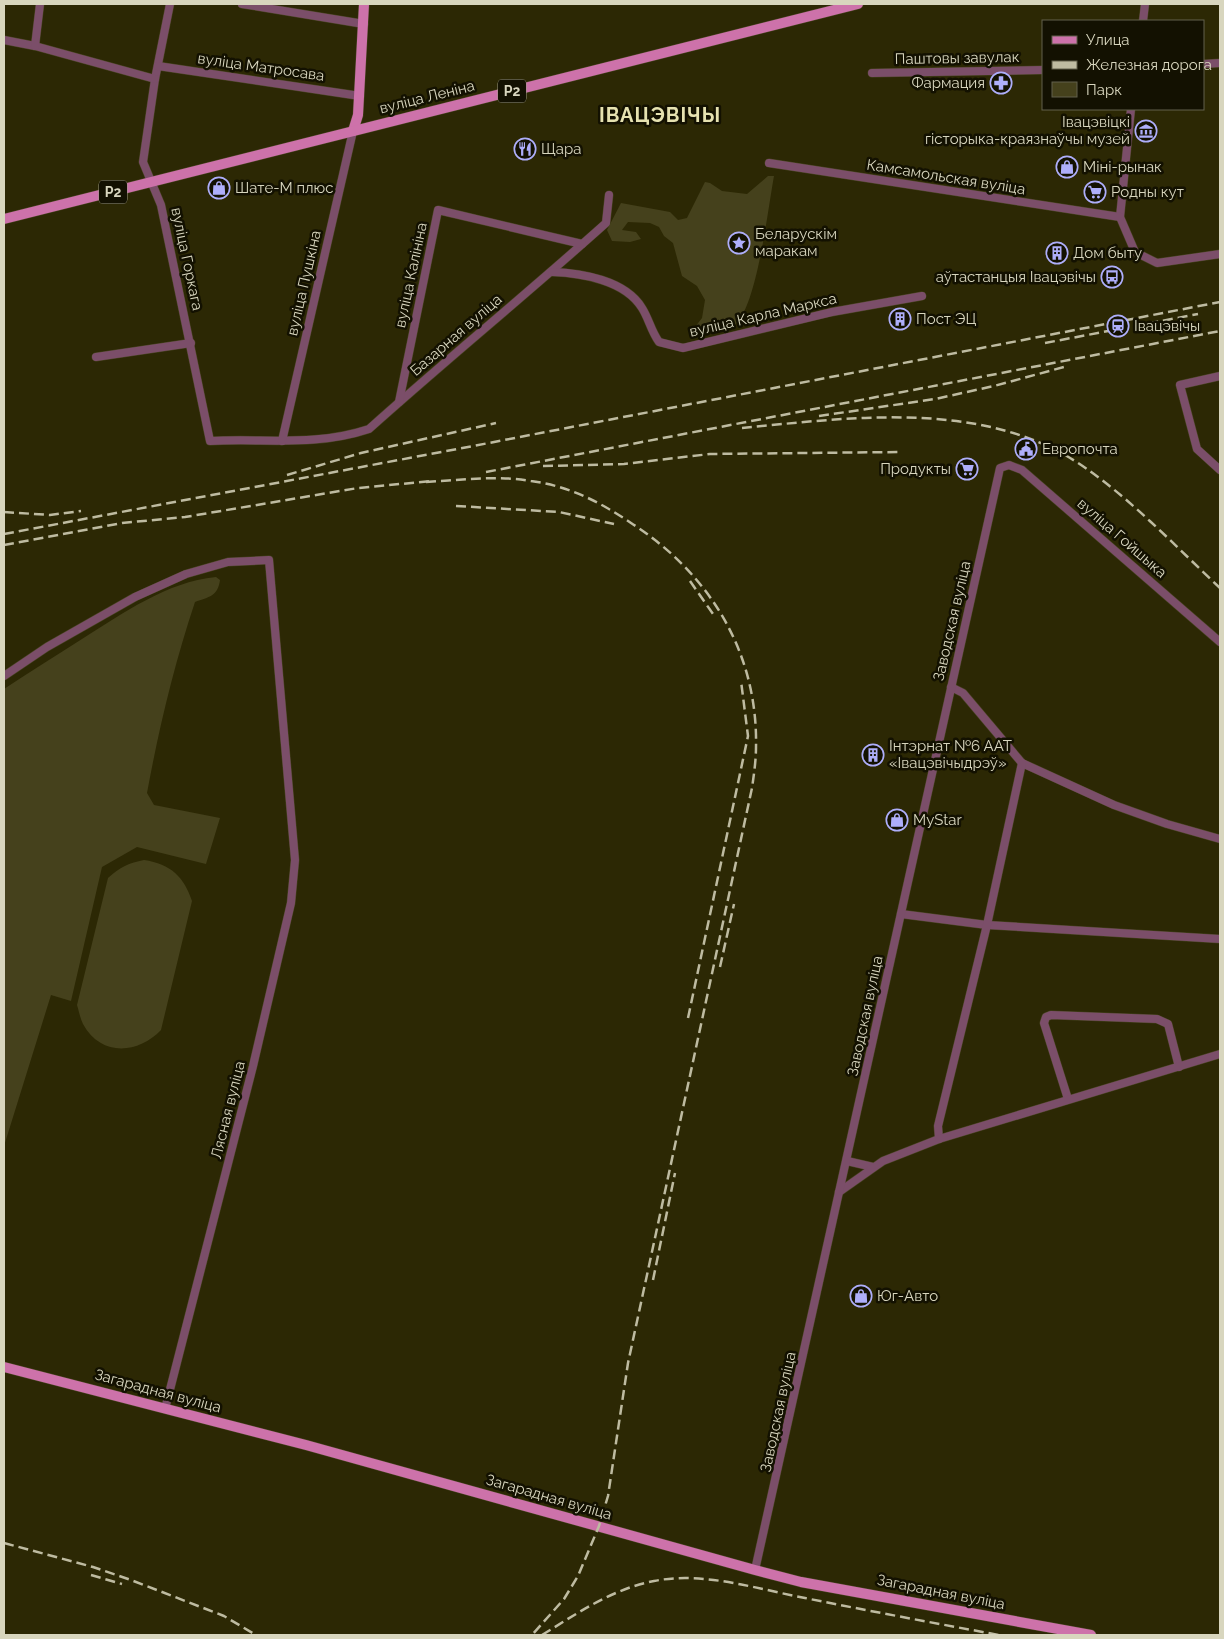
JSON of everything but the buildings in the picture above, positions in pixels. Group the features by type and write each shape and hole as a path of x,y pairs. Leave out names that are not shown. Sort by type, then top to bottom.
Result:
{"main road":[{"path":"353,131 358,115 360,96 364,4"},
{"name":"вуліца Леніна","path":"4,219 858,4"},
{"name":"Загарадная вуліца","path":"4,1367 493,1496 801,1582 1091,1635"}],"street":[{"path":"35,46 40,4"},
{"name":"вуліца Горкага","path":"170,4 155,79 144,162 161,205 210,441 282,440"},
{"path":"242,4 364,24"},
{"path":"1143,20 1145,4"},
{"path":"4,40 35,46 155,79"},
{"path":"1204,64 1220,63"},
{"name":"вуліца Матросава","path":"158,66 360,96"},
{"name":"Паштовы завулак","path":"872,73 1042,70"},
{"path":"1131,110 1120,217 1135,252 1157,263 1220,254"},
{"name":"вуліца Пушкіна","path":"282,440 353,131"},
{"name":"Камсамольская вуліца","path":"769,163 1120,217"},
{"name":"Базарная вуліца","path":"282,440 315,441 369,429 398,402 552,272 606,223 609,195"},
{"name":"вуліца Калініна","path":"398,402 438,210 582,244"},
{"name":"вуліца Карла Маркса","path":"552,272 573,273 621,288 642,308 652,332 659,342 683,348 832,312 922,296"},
{"path":"96,357 191,343"},
{"path":"1220,376 1180,385 1197,449 1220,470"},
{"name":"вуліца Гойшыка","path":"1000,468 1009,465 1022,470 1220,642"},
{"name":"Заводская вуліца","path":"755,1570 1000,468"},
{"name":"Лясная вуліца","path":"4,676 47,647 135,597 186,574 228,562 269,560 295,860 290,903 251,1075 165,1409"},
{"path":"951,687 963,693 1022,763 1114,805 1167,824 1220,839"},
{"path":"938,1138 938,1126 987,925 1022,763"},
{"path":"902,914 987,925 1220,939"},
{"path":"1068,1099 1044,1023 1046,1017 1051,1015 1157,1019 1165,1022 1168,1024 1179,1067"},
{"path":"840,1192 873,1167 938,1138 1220,1054"},
{"path":"847,1161 873,1167"}],"green space":[{"path":"768,176 774,176 765,232 750,298 743,314 735,325 727,330 698,332 695,327 702,318 705,300 697,286 682,276 673,243 664,236 659,227 650,223 628,222 622,230 636,232 641,239 630,242 612,241 607,230 621,203 670,212 678,220 687,218 705,182 722,191 747,194"},
{"path":"216,577 220,580 215,593 195,602 187,626 168,697 147,793 154,805 220,818 206,864 137,847 102,867 71,1001 51,995 4,1146 4,689 146,600 180,585"},
{"path":"144,860 162,865 175,873 185,885 192,901 161,1030 142,1044 131,1047 110,1047 91,1035 83,1024 77,1005 108,878 125,866"}],"railway":[{"path":"4,534 1220,302"},
{"path":"1045,343 1198,314"},
{"path":"486,472 1220,331"},
{"path":"819,416 935,399 994,386 1064,367"},
{"path":"742,428 823,420 907,418 948,420 989,427 1028,438 1065,455 1106,483 1146,517 1220,588"},
{"path":"287,475 361,453 496,423"},
{"path":"543,466 624,464 710,454 901,452"},
{"path":"426,482 492,478 545,483 584,496 608,508 631,523 659,543 684,566 724,618 738,648 748,679 754,712 756,752 752,788 628,1363 608,1496 599,1526 578,1576 564,1599 532,1635"},
{"path":"4,545 122,523 185,517 358,488 432,481"},
{"path":"456,506 559,512 614,524"},
{"path":"4,512 50,515 81,511"},
{"path":"690,581 713,614"},
{"path":"688,1018 748,736 741,681"},
{"path":"720,967 734,904"},
{"path":"653,1280 675,1173"},
{"path":"4,1543 93,1567 131,1580 224,1616 256,1635"},
{"path":"91,1575 122,1584"},
{"path":"542,1635 582,1610 610,1596 639,1585 673,1578 730,1582 853,1608 999,1635"}],"place":[{"name":"Фармация","path":"1001,83"},
{"name":"Івацэвіцкі гісторыка-краязнаўчы музей","path":"1146,131"},
{"name":"Щара","path":"525,149"},
{"name":"Міні-рынак","path":"1067,167"},
{"name":"Шате-М плюс","path":"219,188"},
{"name":"Родны кут","path":"1095,192"},
{"name":"Беларускім маракам","path":"739,243"},
{"name":"Дом быту","path":"1057,253"},
{"name":"аўтастанцыя Івацэвічы","path":"1112,277"},
{"name":"Пост ЭЦ","path":"900,319"},
{"name":"Івацэвічы","path":"1118,326"},
{"name":"Европочта","path":"1026,449"},
{"name":"Продукты","path":"967,469"},
{"name":"Інтэрнат №6 ААТ «Івацэвічыдрэў»","path":"873,755"},
{"name":"MyStar","path":"897,820"},
{"name":"Юг-Авто","path":"861,1296"}],"district":[{"name":"ІВАЦЭВІЧЫ","path":"660,115"}]}
